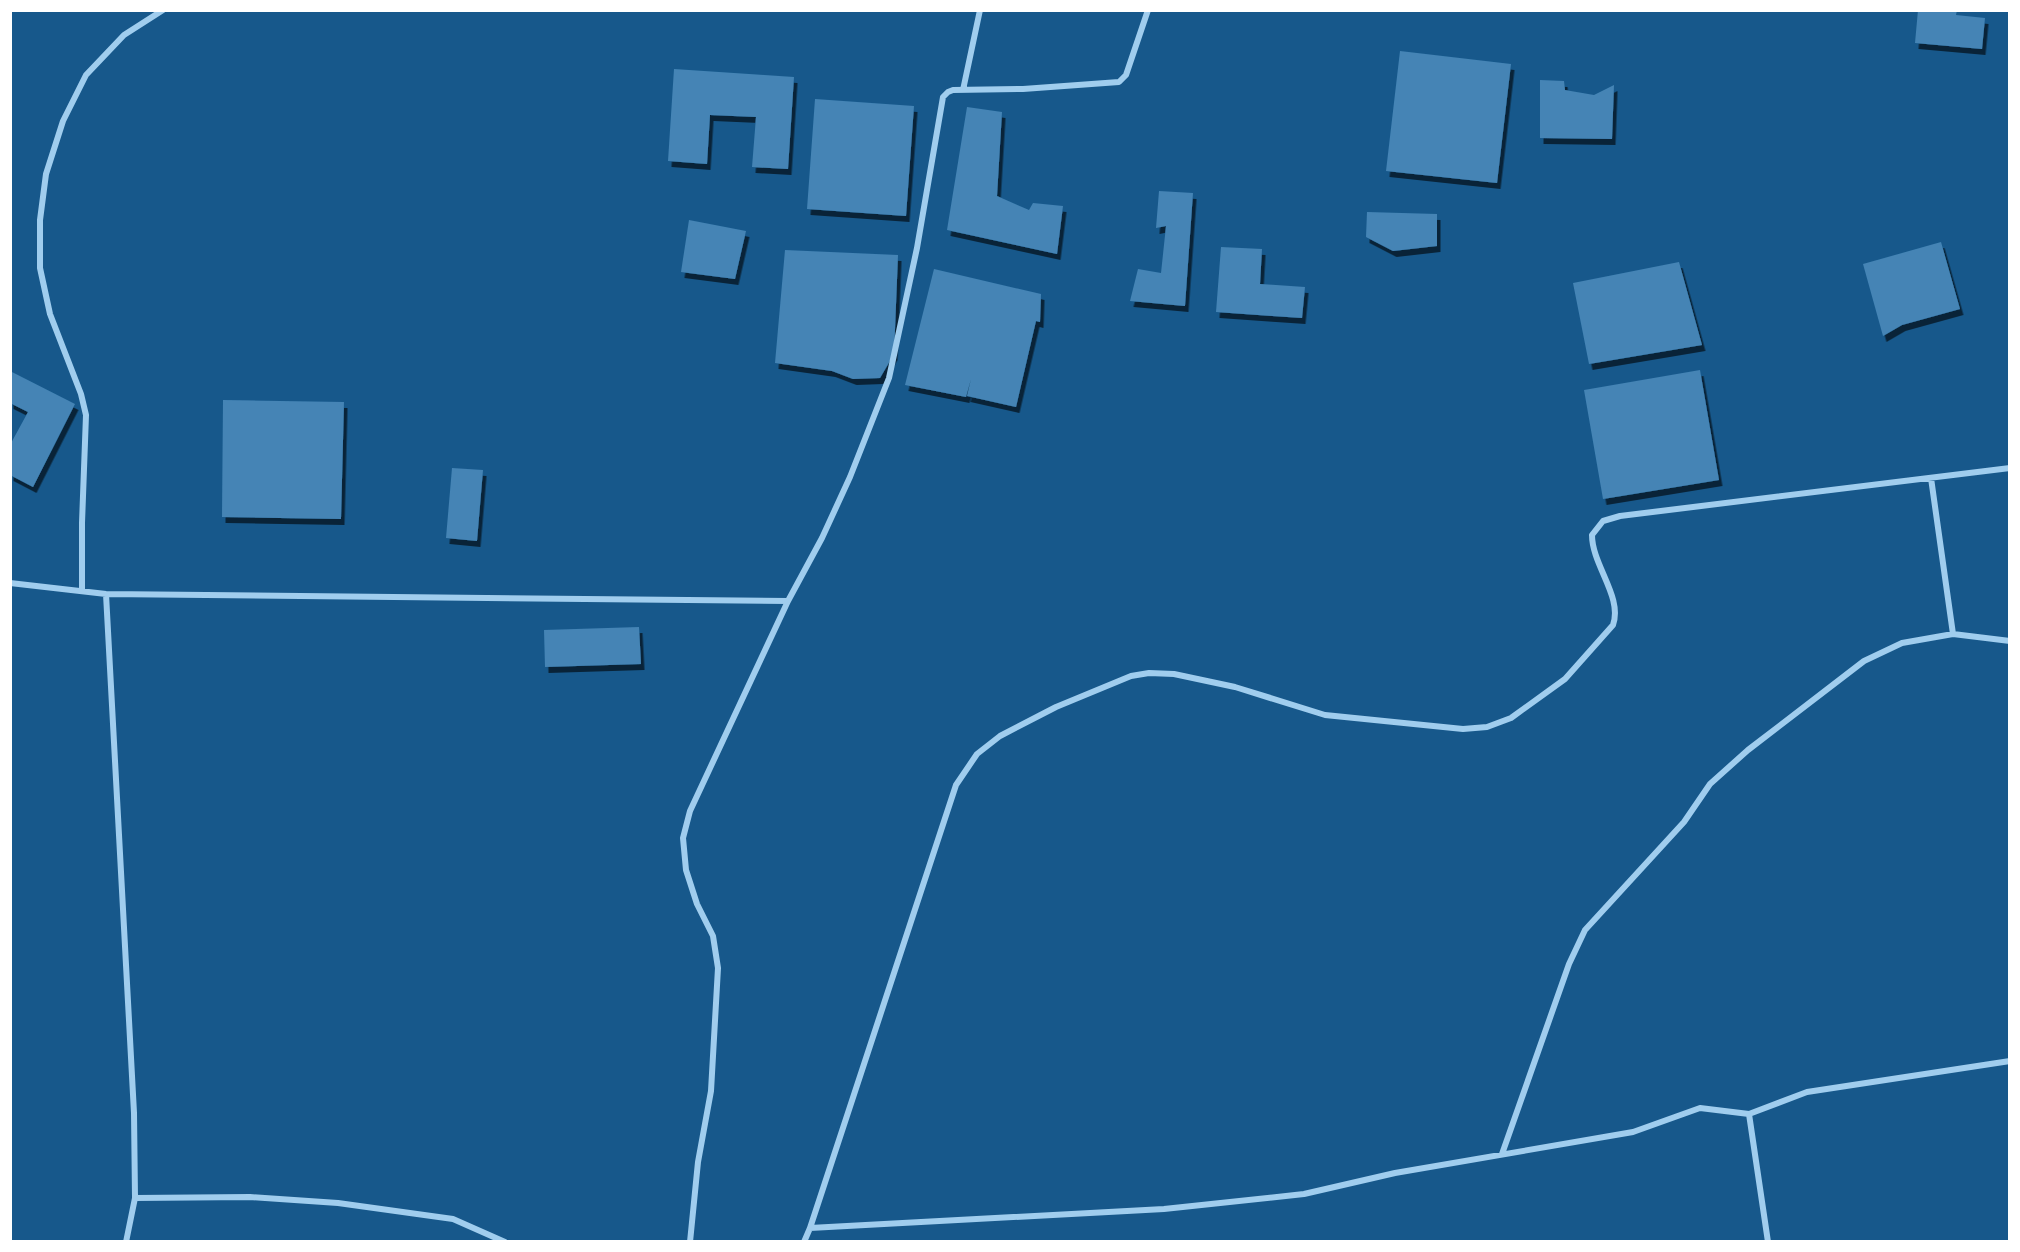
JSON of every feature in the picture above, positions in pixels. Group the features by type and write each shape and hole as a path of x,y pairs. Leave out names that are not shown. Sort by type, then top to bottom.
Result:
{"street":[{"path":"82,591 86,415 81,394 50,314 40,268 40,220 46,174 63,121 86,75 124,34 164,10"},
{"path":"963,90 980,10"},
{"path":"690,1242 698,1162 711,1091 718,968 713,936 697,904 686,870 683,838 690,811 788,601 822,538 850,477 888,378 917,248 943,97 948,92 963,90 1023,89 1119,82 1126,75 1148,10"},
{"path":"804,1242 956,785 976,754 1000,736 1056,707 1131,676 1149,673 1174,674 1235,687 1325,716 1463,729 1487,726 1510,718 1565,679 1613,625 1616,617 1614,601 1592,548 1592,535 1603,522 1620,516 2010,468"},
{"path":"1931,478 1953,634"},
{"path":"10,584 106,594 788,601"},
{"path":"106,594 134,1113 135,1198 126,1242"},
{"path":"1502,1154 1569,964 1585,930 1684,822 1710,784 1748,750 1864,661 1902,643 1953,634 2010,641"},
{"path":"810,1228 1164,1209 1304,1194 1395,1173 1633,1132 1700,1108 1749,1114 1807,1092 2010,1061"},
{"path":"1749,1114 1768,1242"},
{"path":"135,1198 250,1197 338,1203 453,1219 505,1242"}],"building":[{"path":"1918,10 1957,10 1956,15 1985,18 1982,49 1915,43"},
{"path":"1400,51 1511,64 1497,183 1386,171"},
{"path":"674,69 794,77 788,169 752,167 756,117 710,115 707,164 668,161"},
{"path":"1540,80 1564,81 1565,90 1594,95 1614,85 1612,139 1540,138"},
{"path":"815,99 914,106 906,216 807,209"},
{"path":"967,107 1002,112 997,196 1029,210 1033,203 1063,206 1057,254 947,230"},
{"path":"1159,191 1193,193 1185,306 1130,301 1138,269 1161,273 1166,226 1156,228"},
{"path":"1367,212 1437,214 1437,246 1393,251 1366,237"},
{"path":"689,220 746,231 735,279 681,272"},
{"path":"1941,242 1960,309 1902,325 1883,336 1863,264"},
{"path":"1221,247 1262,249 1260,284 1305,287 1302,318 1216,312"},
{"path":"785,250 898,255 894,354 880,378 853,379 832,371 775,363"},
{"path":"1679,262 1702,345 1589,364 1573,283"},
{"path":"934,269 1041,294 1040,322 1036,321 1016,407 967,396 971,379 966,397 905,385"},
{"path":"1700,370 1719,480 1603,499 1584,390"},
{"path":"10,371 75,404 33,487 10,475 10,445 28,412 10,403"},
{"path":"223,400 344,402 341,519 222,517"},
{"path":"452,468 483,470 477,541 446,538"},
{"path":"639,627 641,664 545,667 544,630"}]}
